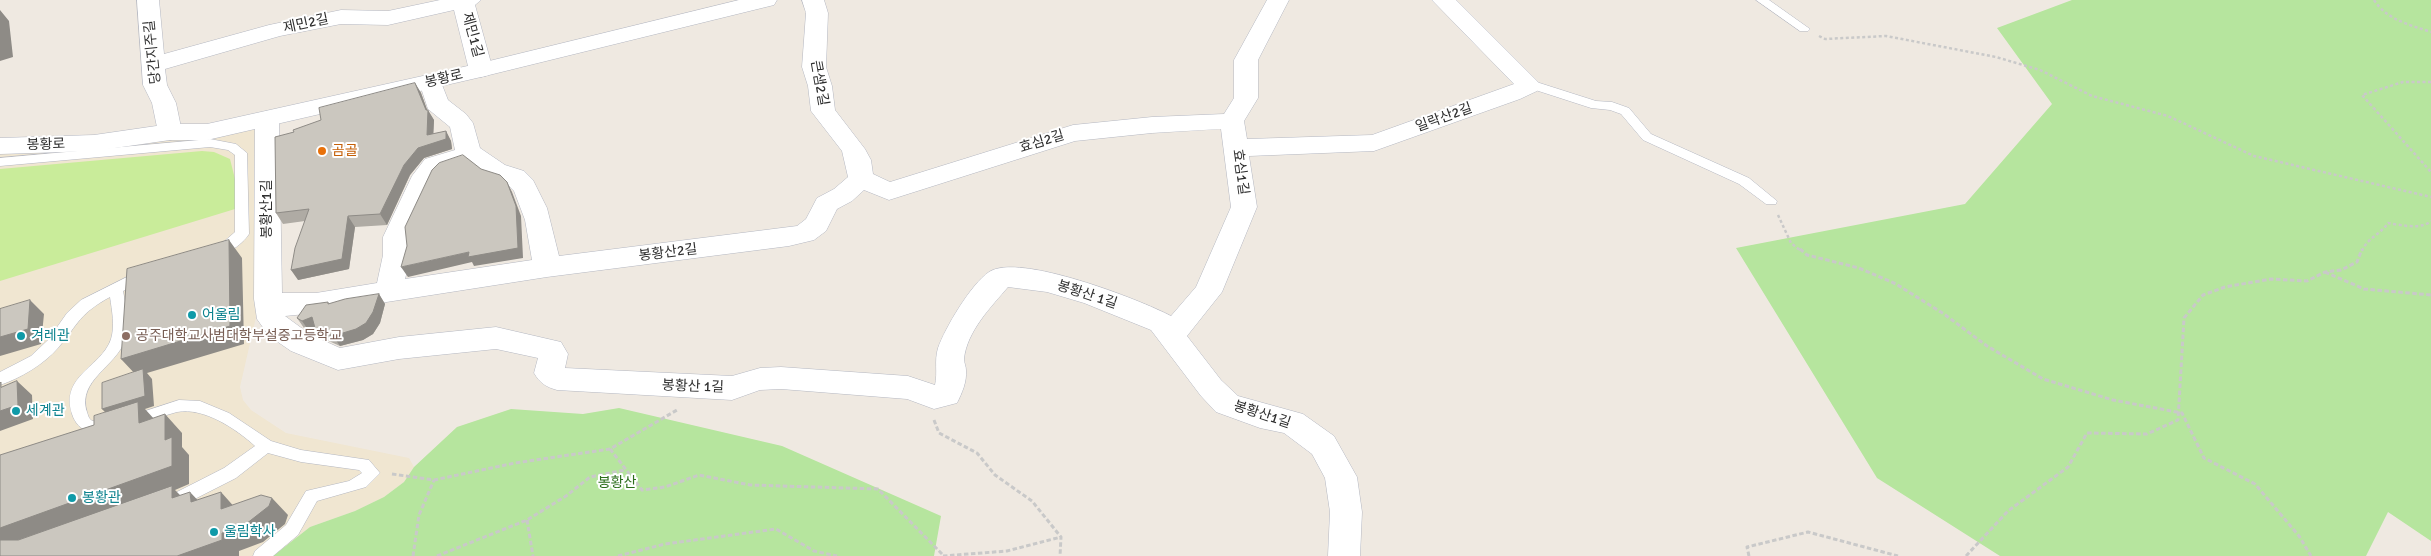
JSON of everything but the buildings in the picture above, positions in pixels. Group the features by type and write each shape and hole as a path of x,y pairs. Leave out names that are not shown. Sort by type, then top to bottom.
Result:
{"street":[{"name":"당간지주길","path":"148,0 155,85 164,103 170,132"},
{"name":"봉황로","path":"0,146 94,143 170,132 207,132 431,82 766,0"},
{"name":"큰샘2길","path":"813,0 817,13 814,67 823,111 853,149 858,160 861,179"},
{"path":"1232,121 1246,98 1246,60 1278,0"},
{"path":"1443,0 1527,83"},
{"name":"제민2길","path":"152,65 277,30 341,17 388,18 465,1"},
{"name":"제민1길","path":"465,1 481,70"},
{"path":"431,82 436,104 458,118 465,130 468,154"},
{"name":"일락산2길","path":"1236,148 1374,143 1512,94 1529,86 1527,83"},
{"name":"봉황산1길","path":"267,119 268,299"},
{"name":"효심2길","path":"861,179 889,191 1073,133 1232,121"},
{"name":"효심1길","path":"1171,336 1208,292 1244,207 1232,121"},
{"path":"389,291 396,255 396,237 425,176 434,165 468,154 479,156 494,170 511,176 522,185 537,215 547,267"},
{"name":"봉황산2길","path":"268,299 284,304 316,303 547,267 789,237 805,233 817,225 826,204 843,195 861,179"},
{"name":"봉황산 1길","path":"268,299 271,319 279,328 295,340 338,358 399,348 496,338 551,350 554,354 549,373 557,379 732,388 760,379 781,378 908,388 934,397 946,395 950,385 951,365 949,361 951,349 967,316 999,279 1007,277 1048,282 1092,295 1161,323 1171,336"},
{"name":"봉황산1길","path":"1171,336 1211,388 1227,404 1260,416 1292,423 1323,445 1341,477 1346,512 1344,556"}],"lane":[{"path":"1762,0 1804,29"},
{"path":"1527,83 1595,105 1612,106 1625,111 1647,137 1744,181 1771,201"},
{"path":"0,162 210,143 232,148 241,153 242,234 225,248 206,254"},
{"path":"0,379 36,360 53,344 72,317 86,304 141,274 160,269"},
{"path":"116,288 119,322 116,344 88,375 81,387 78,399 79,414 84,423 93,428 110,427 153,413 190,405 224,417 253,435 266,446 301,456 363,464 372,473 367,479 312,496 292,530 261,556"},
{"path":"159,506 187,496 230,473 266,446"}],"path":[{"path":"2374,0 2378,8 2397,20 2431,32"},
{"path":"1804,29 1825,38 1886,36 2004,60 2040,70 2092,96 2168,116 2254,156 2431,197"},
{"path":"2431,82 2403,82 2362,95 2407,142 2431,172"},
{"path":"1771,201 1791,243 1807,256 1859,268 1896,284 1944,314 1987,346 2043,379 2113,400 2182,414 2204,458 2255,484 2299,536 2311,556"},
{"path":"1966,556 2008,511 2068,467 2087,433 2147,434 2178,420 2184,318 2203,295 2225,287 2271,279 2307,281 2325,272 2341,270 2357,262 2365,242 2382,232 2388,223 2408,226 2428,224 2431,221"},
{"path":"2325,272 2364,289 2431,295"},
{"path":"924,394 939,432 977,453 995,475 1032,501 1060,537 1060,556"},
{"path":"372,473 434,480 515,463 610,449 680,409"},
{"path":"610,449 642,490 665,487 699,475 750,485 878,489 944,556 1006,550 1060,537"},
{"path":"437,556 526,520 566,496 590,477 625,470"},
{"path":"413,556 419,515 434,480"},
{"path":"526,520 533,556"},
{"path":"618,556 665,544 776,529 814,551 837,556"},
{"path":"1749,556 1747,547 1808,532 1898,556"}],"shaded area":[{"name":"공주대학교사범대학부설중고등학교","path":"257,129 259,304 240,387 243,400 251,410 286,433 409,458 414,467 404,482 384,497 355,511 310,527 273,556 0,556 0,146"}],"green space":[{"path":"2072,0 2431,0 2431,541 2388,512 2366,556 2000,556 1877,478 1736,248 1965,204 2052,104 1997,28"},
{"path":"202,151 214,152 230,159 235,179 235,209 0,281 0,169"},
{"name":"봉황산","path":"619,408 782,446 941,516 934,556 273,556 310,527 355,511 384,497 404,482 414,467 457,427 511,409 583,414"}],"place":[{"name":"곰골","path":"322,151"},
{"name":"어울림","path":"192,315"},
{"name":"겨레관","path":"21,336"},
{"name":"공주대학교사범대학부설중고등학교","path":"126,336"},
{"name":"세계관","path":"16,411"},
{"name":"봉황관","path":"72,498"},
{"name":"울림학사","path":"214,532"}]}
